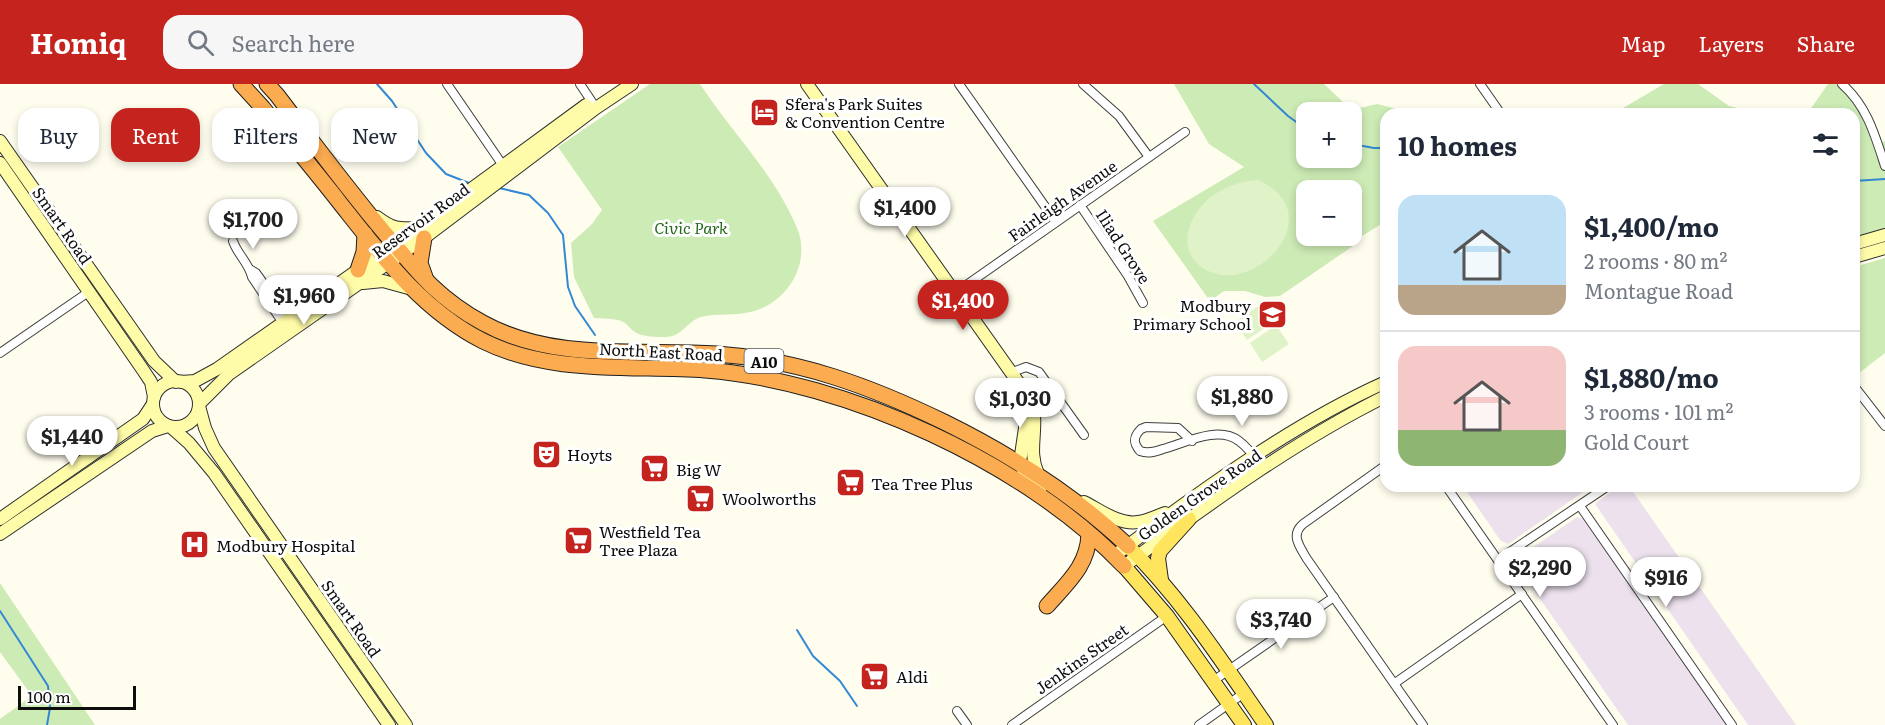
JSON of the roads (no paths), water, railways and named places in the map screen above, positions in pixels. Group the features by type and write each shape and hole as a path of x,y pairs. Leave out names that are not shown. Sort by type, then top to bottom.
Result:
{"highway":[{"name":"North East Road","path":"241,84 412,289 435,310 482,340 513,354 547,362 615,361 686,353 747,358 831,376 906,403 1020,462 1088,510 1133,551"},
{"name":"North East Road","path":"267,84 361,205 427,283 464,312 511,335 535,343 615,361 768,378 824,393 898,419 987,464 1061,512 1119,561"},
{"path":"421,233 420,263 427,283"},
{"path":"359,277 365,234"},
{"path":"898,419 906,403"},
{"path":"1047,606 1082,565 1088,550 1089,534"}],"main road":[{"name":"Reservoir Road","path":"199,405 222,380 594,105 617,84"},
{"name":"Reservoir Road","path":"594,105 632,84"},
{"path":"807,84 955,293"},
{"path":"817,84 906,214 955,293 1030,399 1036,428 1032,452 1038,474"},
{"name":"Smart Road","path":"0,141 154,361 179,382"},
{"name":"Smart Road","path":"0,163 151,382 154,401"},
{"path":"361,205 389,227 421,233"},
{"path":"1860,242 1885,235"},
{"path":"1860,255 1885,248"},
{"path":"359,277 412,289"},
{"name":"Reservoir Road","path":"179,382 195,381 210,373 286,321 359,277"},
{"path":"1010,373 1022,402 1026,422 1020,462 1026,477 1061,512"},
{"path":"0,519 143,419 161,387 179,382 195,392 199,405 195,416 188,424 152,431 0,534"},
{"name":"Golden Grove Road","path":"1133,551 1185,505 1254,457 1329,410 1380,394"},
{"name":"Golden Grove Road","path":"1119,561 1189,519 1335,422 1380,395"},
{"path":"154,401 157,417 169,426"},
{"name":"Smart Road","path":"199,405 205,428 214,448 406,725"},
{"name":"Smart Road","path":"169,426 189,443 214,473 389,725"},
{"path":"1064,492 1126,522 1146,520 1185,505"},
{"path":"1161,580 1158,558 1160,551 1189,519"},
{"name":"North East Road","path":"1133,551 1161,580 1195,622 1266,725"},
{"name":"North East Road","path":"1119,561 1167,616 1244,725"}],"street":[{"path":"447,84 506,170"},
{"path":"580,84 594,105"},
{"path":"959,84 1056,222"},
{"path":"1083,84 1126,124 1149,157"},
{"path":"1480,84 1497,108"},
{"path":"1842,84 1865,111 1882,142 1885,166"},
{"name":"Fairleigh Avenue","path":"955,293 1185,132"},
{"name":"Iliad Grove","path":"1080,206 1128,276 1143,303"},
{"path":"232,241 251,270 252,277 286,321"},
{"path":"0,353 90,291"},
{"path":"1010,373 1026,367 1040,372 1084,435"},
{"path":"1860,394 1885,426"},
{"path":"1192,441 1182,430 1172,427 1141,429 1134,441 1136,447 1144,453 1192,441 1219,434 1229,436 1240,441 1263,469"},
{"path":"1380,469 1298,528 1297,541 1423,725"},
{"path":"1450,492 1613,725"},
{"path":"1497,560 1600,492"},
{"path":"1580,506 1732,725"},
{"path":"1395,683 1522,594"},
{"path":"1213,681 1334,597"},
{"name":"Jenkins Street","path":"1012,725 1167,616"},
{"path":"1199,725 1244,693"},
{"path":"957,711 967,725"}],"waterway":[{"path":"377,84 392,101 426,153 446,174 469,183"},
{"path":"1254,84 1296,122"},
{"path":"1362,146 1380,148"},
{"path":"1860,181 1885,179"},
{"path":"499,188 529,195 548,213 563,235 568,287 575,306 595,335"},
{"path":"0,611 48,686 50,708 47,725"},
{"path":"797,630 813,656 840,681 857,706"}],"place":[{"name":"Sfera's Park Suites & Convention Centre","path":"764,112"},
{"name":"Modbury Primary School","path":"1272,314"},
{"name":"Hoyts","path":"546,454"},
{"name":"Big W","path":"655,469"},
{"name":"Tea Tree Plus","path":"850,483"},
{"name":"Woolworths","path":"701,498"},
{"name":"Westfield Tea Tree Plaza","path":"578,540"},
{"name":"Modbury Hospital","path":"195,545"},
{"name":"Aldi","path":"875,676"}],"park label":[{"name":"Civic Park","path":"691,227"}]}
